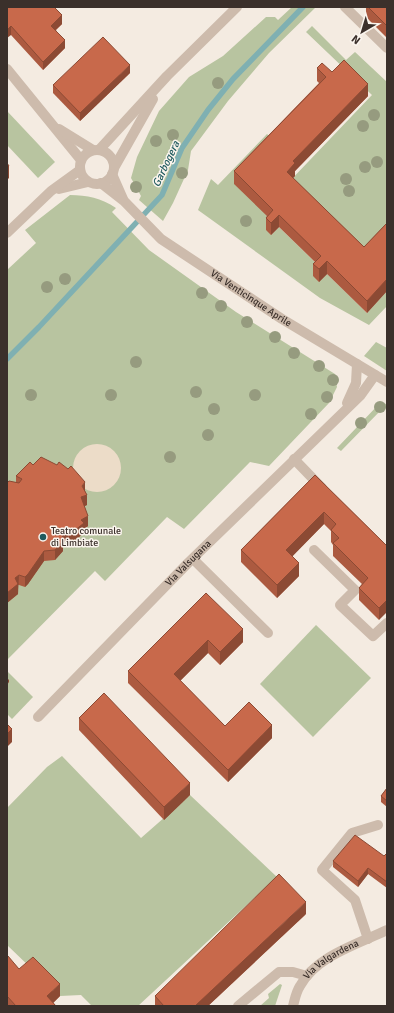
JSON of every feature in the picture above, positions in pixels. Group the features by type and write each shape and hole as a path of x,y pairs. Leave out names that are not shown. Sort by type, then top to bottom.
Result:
{"street":[{"path":"7,233 80,165 84,156 96,150 237,7"},
{"path":"346,7 387,48"},
{"path":"8,72 54,125 80,165 84,178 88,182"},
{"path":"51,191 88,182 95,184 106,181 168,76"},
{"path":"54,125 96,150 110,156 113,171"},
{"name":"Via Venticinque Aprile","path":"113,171 124,201"},
{"name":"Via Venticinque Aprile","path":"101,183 124,201 156,235 201,267 282,319 387,382"},
{"name":"Via Valsugana","path":"341,413 353,393 358,378 357,364"},
{"name":"Via Valsugana","path":"38,717 193,559 360,396 375,375"},
{"path":"294,459 327,493"},
{"path":"314,550 355,590 340,605 373,636 387,623"},
{"path":"193,559 268,633"},
{"path":"368,939 356,900 322,870 352,833 378,825"},
{"name":"Via Valgardena","path":"292,1006 300,985 322,962 387,930"},
{"path":"238,1006 279,972 293,972 307,976"}],"green space":[{"path":"292,7 316,7 269,53 228,101 191,151 188,170 163,221 139,200 141,196 131,178 137,157 159,111 189,77 223,56 266,17 275,17 278,20"},
{"path":"312,26 346,60 355,52 387,82 387,236 364,260 287,184 372,95 306,32"},
{"path":"7,111 55,162 38,178 7,145"},
{"path":"267,134 275,141 273,222 271,235 279,227 367,313 387,291 387,306 369,325 320,298 198,210 211,179 218,185"},
{"path":"70,195 94,198 116,208 112,212 149,250 236,312 335,374 337,387 329,403 269,466 250,462 184,529 167,517 105,581 95,571 7,660 7,270 36,243 25,230"},
{"path":"376,342 387,348 387,371 364,356"},
{"path":"380,403 387,404 387,408 382,409 341,451 337,448"},
{"path":"316,625 371,678 313,737 260,684"},
{"path":"7,671 33,697 12,719 7,714"},
{"path":"62,756 141,838 190,795 277,877 138,1006 92,1006 81,995 60,996 7,945 7,808 47,767"},
{"path":"280,984 282,985 275,1006 260,1006 269,998 268,994"}],"shaded area":[{"path":"92,444 102,444 114,451 121,463 121,473 114,485 102,492 92,492 84,488 77,481 73,473 73,463 77,455 84,448"}],"building":[{"path":"7,7 54,7 62,15 51,26 65,40 43,62 11,26 7,30"},
{"path":"368,7 387,7 387,26"},
{"path":"103,37 130,65 80,113 53,85"},
{"path":"344,60 368,84 293,161 295,163 287,172 364,247 387,223 387,279 367,301 327,261 319,269 313,264 321,256 279,215 271,223 266,218 273,210 234,171 326,77 317,68 322,63 332,72"},
{"name":"Teatro comunale di Limbiate","path":"41,457 57,465 59,462 68,469 71,466 85,482 82,486 87,495 81,497 88,516 81,520 84,523 69,535 68,530 62,533 63,541 55,550 44,551 25,577 19,575 15,578 18,584 7,593 7,483 9,481 19,483 22,479 16,476 30,462 33,465"},
{"path":"315,475 387,546 387,600 379,608 359,588 368,578 333,543 339,538 331,530 336,524 324,512 286,550 299,563 277,585 241,550"},
{"path":"206,593 243,629 220,652 208,640 174,674 225,726 249,702 272,725 228,770 128,671"},
{"path":"104,693 190,783 164,807 79,718"},
{"path":"7,724 12,729 7,734"},
{"path":"387,788 387,801 381,796"},
{"path":"355,835 384,856 387,853 387,882 368,868 358,881 333,861"},
{"path":"279,874 306,902 195,1006 164,1006 155,996"},
{"path":"8,956 19,969 33,957 60,984 47,996 56,1006 16,1006 7,996"}],"waterway":[{"name":"Garbogera","path":"7,359 39,327 162,195 182,148 208,110 233,79 303,7"}],"place":[{"name":"Teatro comunale di Limbiate","path":"43,537"}]}
